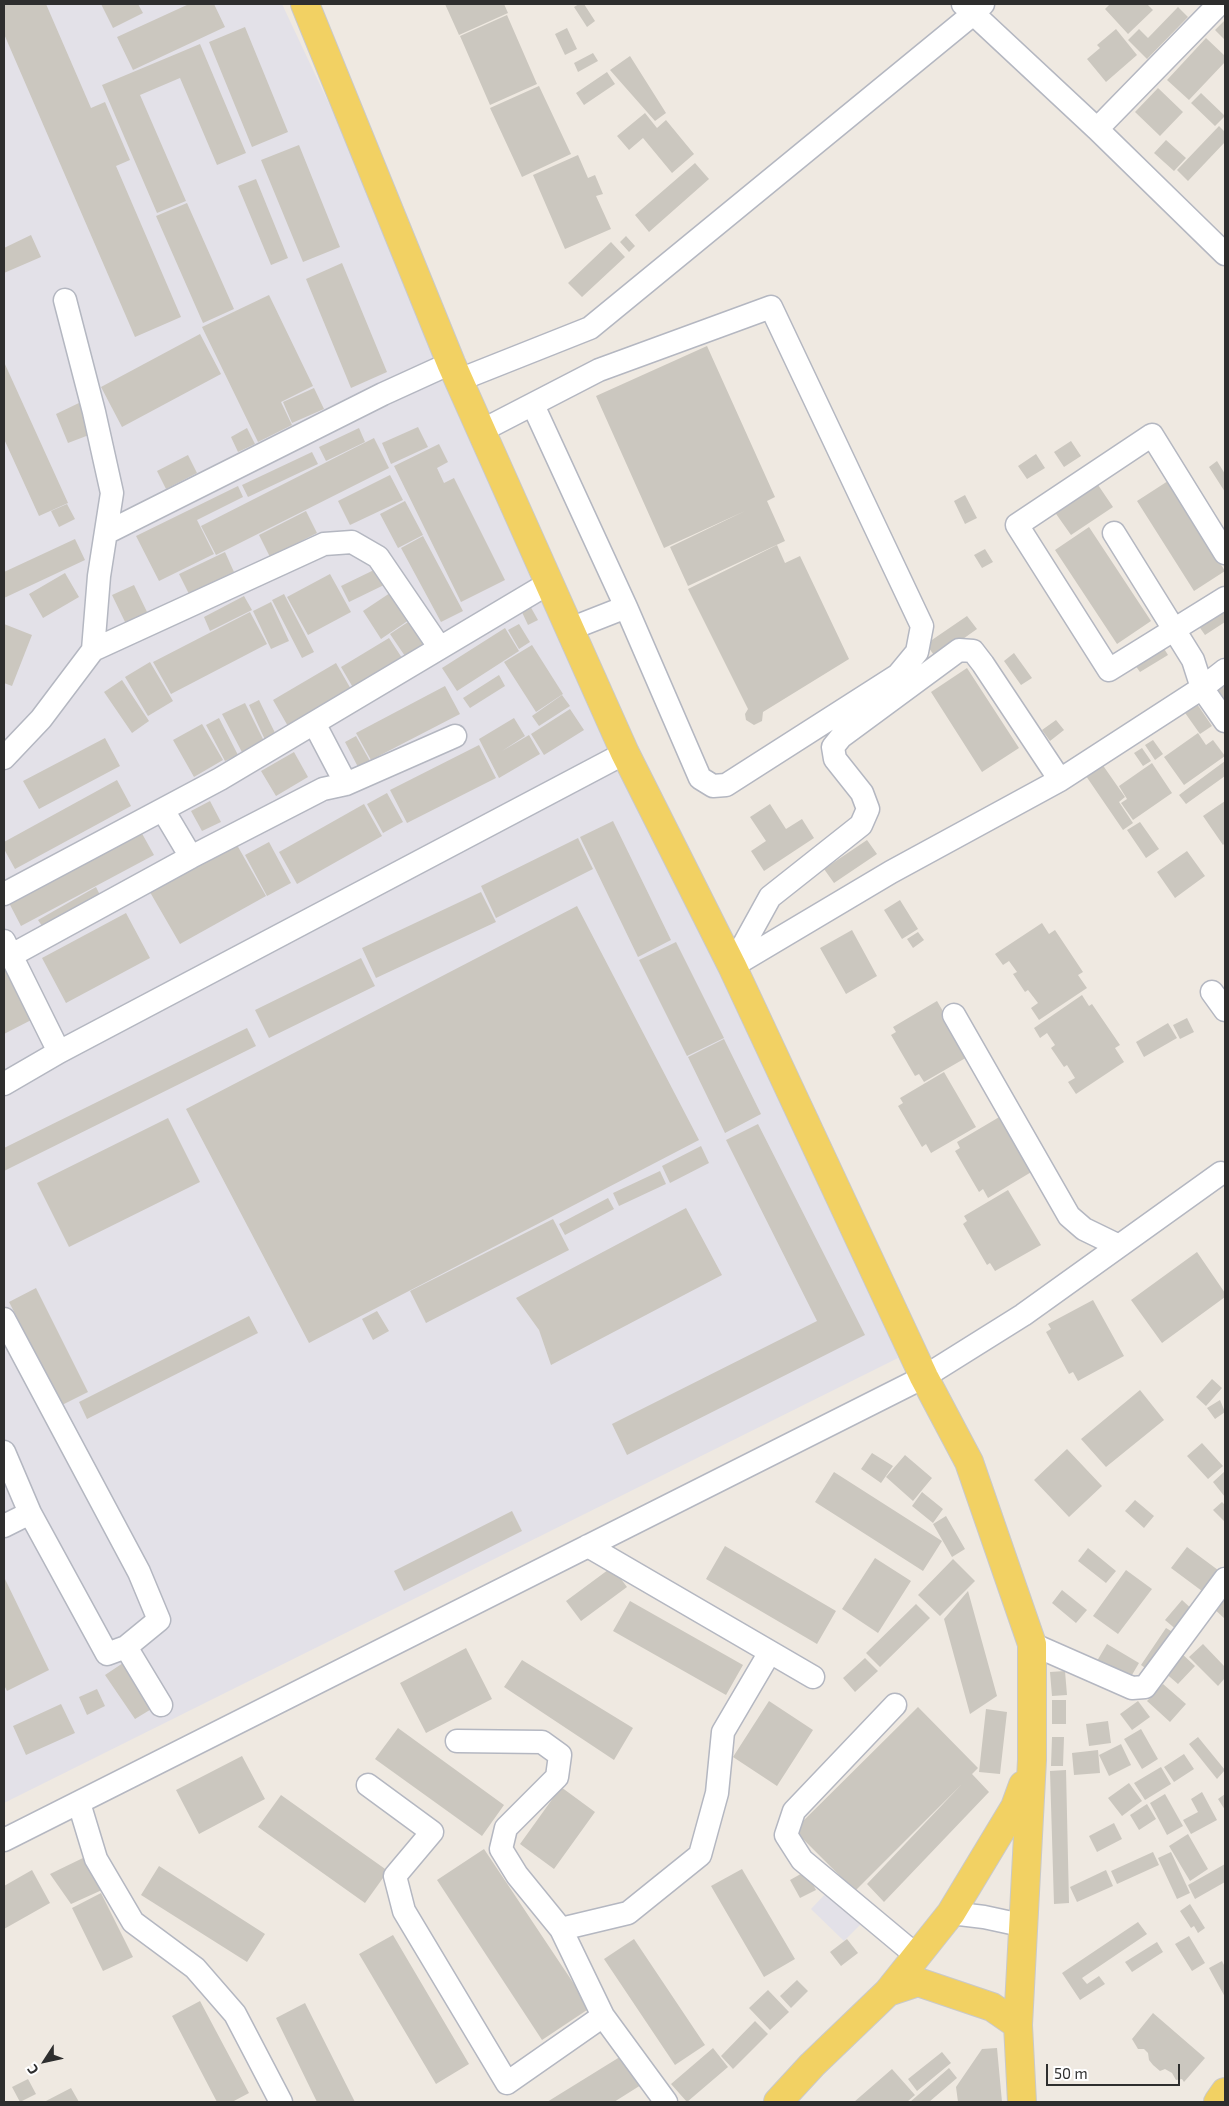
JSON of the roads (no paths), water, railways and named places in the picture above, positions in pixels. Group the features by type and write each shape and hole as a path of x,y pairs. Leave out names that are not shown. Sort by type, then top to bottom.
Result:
{"main road":[{"path":"305,4 455,371 625,753 732,966 924,1377 970,1462 1032,1644 1032,1760 1021,1925 1018,2025 1022,2102"},
{"path":"778,2102 888,1992 951,1913 1015,1807 1032,1760"},
{"path":"888,1992 918,1982 992,2007 1018,2025"},
{"path":"1218,2102 1225,2092"}],"street":[{"path":"1097,129 1219,4"},
{"path":"106,533 383,394 590,328 973,7 1097,129 1223,248"},
{"path":"65,300 94,412 112,493 98,576 93,650"},
{"path":"481,431 599,370 770,307 922,626 917,652 898,675 726,785 712,786 700,778 626,606 533,405"},
{"path":"1225,553 1152,434 1017,525 1110,670 1225,598"},
{"path":"1114,533 1194,660 1202,688 1225,722"},
{"path":"4,758 41,719 93,650 324,544 352,542 378,557 440,648"},
{"path":"4,894 220,779 549,583"},
{"path":"570,629 626,606"},
{"path":"732,966 770,897 861,825 868,809 862,792 835,760 832,747 842,737 959,650 973,651 1060,780"},
{"path":"732,966 891,872 1060,780 1202,688 1225,670"},
{"path":"314,723 346,784"},
{"path":"59,1052 8,948 323,789 346,784 455,736"},
{"path":"4,1084 59,1052 625,753"},
{"path":"163,810 190,857"},
{"path":"954,1015 1069,1216 1084,1229 1119,1246"},
{"path":"4,1840 924,1377 1023,1316 1119,1246 1224,1174"},
{"path":"4,1319 139,1572 158,1620 126,1647 107,1654 30,1513 4,1452"},
{"path":"4,1526 30,1513"},
{"path":"588,1546 813,1678"},
{"path":"1032,1644 1132,1688 1140,1689 1145,1687 1225,1579"},
{"path":"126,1647 161,1705"},
{"path":"561,1929 628,1914 700,1855 717,1793 723,1732 770,1652"},
{"path":"895,1705 794,1812 786,1836 802,1860 917,1956"},
{"path":"457,1741 542,1742 560,1755 557,1777 506,1828 501,1849 517,1876 561,1929 603,2016 666,2102"},
{"path":"368,1785 432,1832 395,1876 404,1911 507,2083 603,2016"},
{"path":"79,1803 96,1858 133,1922 196,1968 235,2014 282,2102"},
{"path":"951,1913 984,1917 1021,1925"}]}
